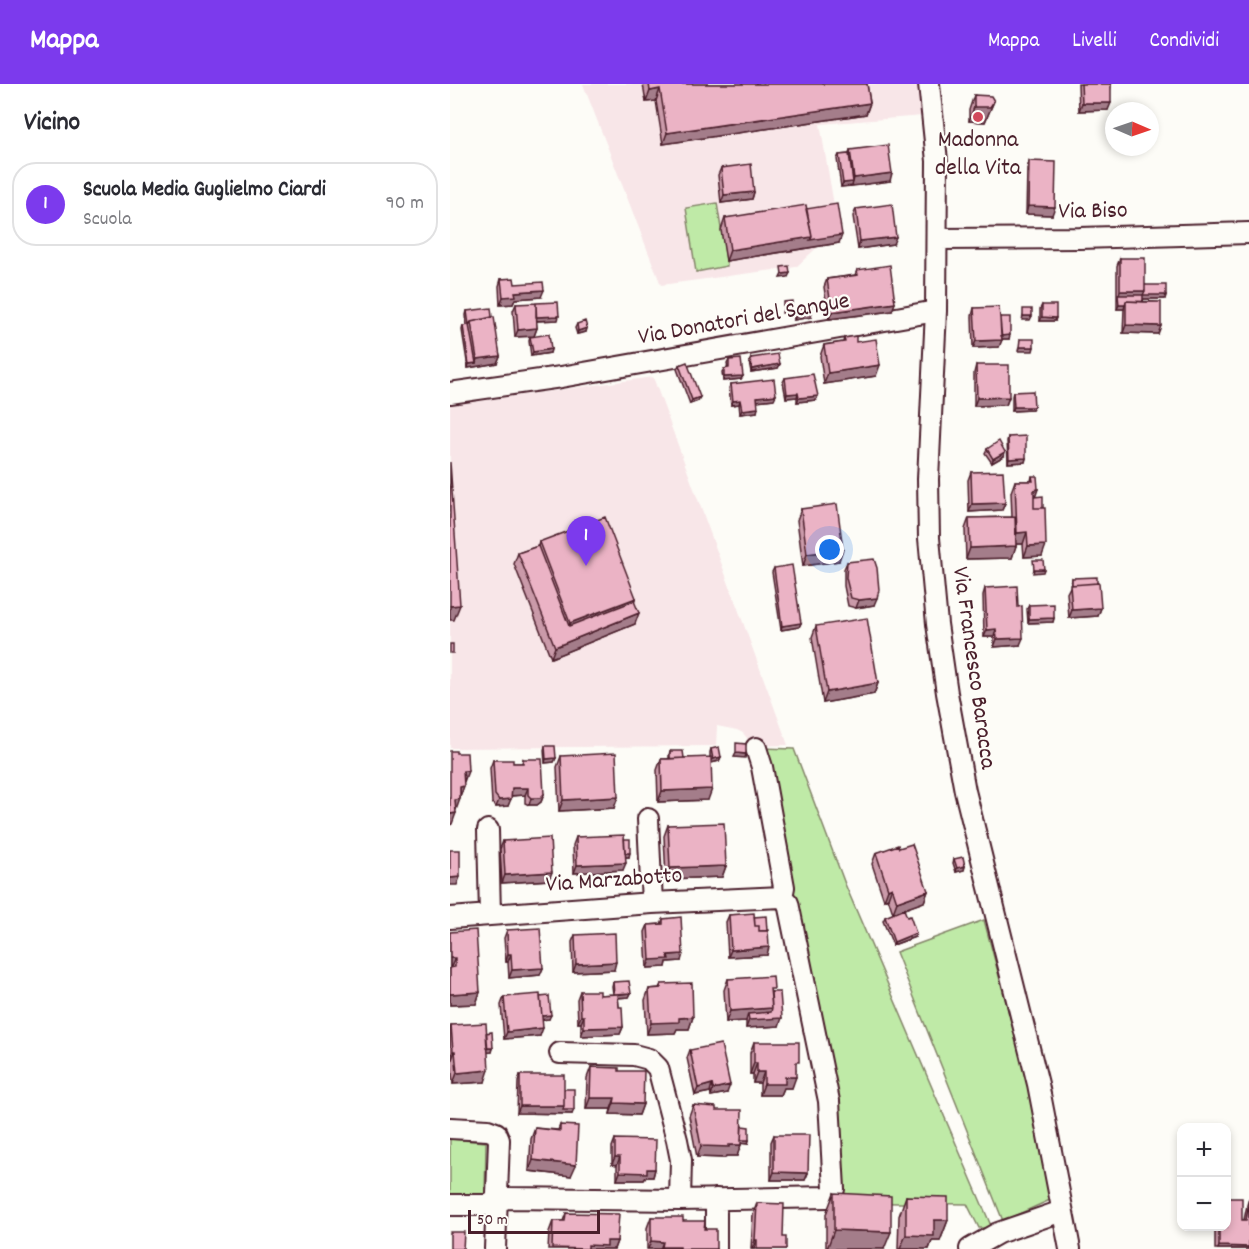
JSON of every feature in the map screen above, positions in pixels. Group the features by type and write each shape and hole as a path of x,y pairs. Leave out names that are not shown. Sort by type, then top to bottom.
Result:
{"street":[{"name":"Via Francesco Baracca","path":"929,84 938,161 936,311 928,479 929,538 938,635 965,791 1038,1084 1070,1249"},
{"name":"Via Biso","path":"937,239 1249,233"},
{"name":"Via Donatori del Sangue","path":"450,393 561,377 936,311"},
{"path":"450,1205 486,1205 508,1198 680,1200 826,1197 832,1194 834,1189 829,1101 788,903 782,897 784,887 762,767 756,748"},
{"path":"648,819 652,903"},
{"path":"488,830 490,915"},
{"name":"Via Marzabotto","path":"450,918 652,903 782,897"},
{"path":"560,1053 633,1055 650,1059 658,1068 681,1160 680,1200"},
{"path":"450,1128 488,1130 496,1133 499,1140 495,1249"},
{"path":"716,1198 716,1249"},
{"path":"970,1249 998,1233 1062,1211"}],"shaded area":[{"path":"583,84 923,84 923,116 820,124 838,228 796,267 661,285"},
{"path":"653,377 788,745 753,746 743,733 717,726 716,746 450,748 450,405"}],"green space":[{"path":"717,203 727,266 696,272 686,208"},
{"path":"760,748 794,749 845,884 992,1228 979,1228 967,1204 835,1202 838,1180"},
{"path":"984,920 1035,1111 1050,1200 1003,1221 896,952"},
{"path":"450,1139 486,1142 485,1196 450,1196"}],"building":[{"path":"649,84 867,84 870,103 667,133 660,89 650,91"},
{"path":"1081,84 1111,84 1111,102 1082,103"},
{"path":"974,95 991,96 994,101 990,107 974,107"},
{"path":"888,145 892,173 854,178 850,150"},
{"path":"849,154 853,182 843,183 839,155"},
{"path":"1029,161 1056,162 1055,207 1028,206"},
{"path":"751,164 754,192 724,195 721,168"},
{"path":"837,204 842,235 810,240 812,237 806,209"},
{"path":"892,204 896,237 860,241 856,209"},
{"path":"806,205 812,237 730,250 725,218"},
{"path":"1120,258 1145,258 1145,291 1120,291"},
{"path":"890,265 895,303 832,312 827,279 858,275 857,270"},
{"path":"789,266 790,273 782,274 781,267"},
{"path":"514,278 515,284 543,282 544,290 515,292 516,296 503,297 501,279"},
{"path":"1145,285 1166,285 1166,295 1143,295"},
{"path":"1118,295 1143,295 1143,302 1126,301 1125,305 1119,305"},
{"path":"792,301 792,308 783,309 783,302"},
{"path":"1126,301 1161,302 1161,326 1126,325"},
{"path":"558,302 559,316 536,317 536,303"},
{"path":"536,303 537,328 518,330 516,304"},
{"path":"1042,305 1056,305 1056,318 1042,317"},
{"path":"811,306 812,313 796,316 795,309"},
{"path":"999,307 1002,340 976,341 974,308"},
{"path":"491,308 492,317 471,322 469,325 467,311"},
{"path":"1023,309 1032,309 1032,316 1023,316"},
{"path":"494,317 500,356 477,359 471,322"},
{"path":"1000,317 1010,317 1010,335 1001,336"},
{"path":"585,321 587,328 578,331 577,324"},
{"path":"469,325 476,363 469,364 463,326"},
{"path":"549,334 551,349 533,352 530,337"},
{"path":"856,336 856,342 876,339 880,365 828,373 824,345 845,342 844,338"},
{"path":"1020,339 1034,339 1034,347 1019,347"},
{"path":"778,354 780,364 752,369 751,358"},
{"path":"741,359 743,376 724,377 724,369 729,368 729,360"},
{"path":"687,362 700,397 692,400 679,365"},
{"path":"976,365 1009,365 1009,397 977,398"},
{"path":"813,374 818,396 799,398 798,393 787,394 785,378"},
{"path":"774,379 776,395 757,397 758,408 742,410 740,400 733,401 731,384"},
{"path":"1033,391 1034,407 1014,407 1013,392"},
{"path":"1026,436 1026,458 1009,459 1008,437"},
{"path":"999,441 1005,452 993,459 987,449"},
{"path":"450,462 460,605 450,606"},
{"path":"1003,471 1005,503 972,504 971,472"},
{"path":"1032,476 1037,476 1038,489 1034,490 1034,508 1045,508 1046,545 1028,546 1027,532 1017,533 1015,481 1033,481"},
{"path":"1043,496 1043,508 1034,508 1034,497"},
{"path":"837,504 843,549 807,554 801,509"},
{"path":"605,517 636,598 570,623 539,542"},
{"path":"1015,517 1016,546 970,548 969,518"},
{"path":"538,546 569,626 634,601 639,613 555,647 518,553"},
{"path":"874,559 879,590 877,598 859,600 851,598 846,578 847,562"},
{"path":"1033,560 1043,560 1044,569 1034,569"},
{"path":"792,565 801,623 782,626 774,568"},
{"path":"1097,577 1097,583 1072,585 1072,578"},
{"path":"1099,583 1101,608 1072,610 1070,585"},
{"path":"1017,586 1018,607 1022,606 1023,638 997,639 996,629 987,630 985,588"},
{"path":"1054,604 1054,618 1029,619 1029,605"},
{"path":"867,618 878,683 827,692 816,626"},
{"path":"450,644 453,644 453,653 450,653"},
{"path":"736,743 746,744 746,754 736,753"},
{"path":"545,746 555,746 556,758 546,759"},
{"path":"719,747 721,757 713,759 711,749"},
{"path":"450,751 467,753 468,771 463,771 464,786 460,787 460,799 455,800 456,813 450,814"},
{"path":"670,751 683,751 684,758 670,759"},
{"path":"616,753 618,797 563,800 561,756"},
{"path":"711,757 712,789 662,791 661,759"},
{"path":"523,759 542,759 544,794 540,798 531,798 528,795 528,788 512,788 511,799 499,800 495,795 493,760 513,760 513,763 523,763"},
{"path":"724,823 726,866 670,868 668,825"},
{"path":"624,835 626,863 577,865 576,837"},
{"path":"550,838 552,872 505,875 503,841"},
{"path":"624,839 630,839 630,853 625,853"},
{"path":"912,844 928,891 897,902 892,887 888,889 876,853 898,845 899,848"},
{"path":"450,850 460,850 460,877 450,878"},
{"path":"963,857 965,866 957,868 954,859"},
{"path":"904,909 907,917 910,916 916,933 894,942 885,917"},
{"path":"754,913 755,926 759,926 759,931 768,930 769,947 731,950 729,915"},
{"path":"766,916 767,931 759,931 759,926 755,926 754,917"},
{"path":"681,917 683,954 668,955 669,959 650,960 648,925 663,924 663,919"},
{"path":"540,928 543,968 512,970 511,954 508,954 507,930"},
{"path":"476,930 480,992 450,994 450,968 455,967 455,958 450,958 450,932"},
{"path":"615,933 616,962 576,964 575,935"},
{"path":"773,976 774,989 770,989 772,1008 730,1011 728,979"},
{"path":"629,981 631,993 614,994 613,982"},
{"path":"692,983 693,1017 679,1018 679,1022 651,1023 649,989 661,988 661,984"},
{"path":"580,991 600,991 600,995 618,994 619,1007 622,1007 623,1027 584,1028"},
{"path":"771,992 780,992 782,1018 749,1020 748,1014 771,1012"},
{"path":"540,994 543,1028 507,1032 504,997"},
{"path":"549,996 551,1015 542,1016 540,997"},
{"path":"486,1023 489,1070 457,1073 451,1025"},
{"path":"492,1032 493,1048 487,1048 486,1033"},
{"path":"754,1042 799,1042 796,1077 785,1077 785,1084 764,1084 764,1072 757,1072 757,1063 754,1063"},
{"path":"721,1044 730,1085 713,1089 712,1084 698,1088 690,1050"},
{"path":"591,1067 619,1068 619,1071 644,1071 643,1104 614,1103 615,1098 590,1098"},
{"path":"520,1075 564,1075 564,1106 520,1106"},
{"path":"564,1089 574,1089 574,1110 563,1110"},
{"path":"693,1105 716,1107 716,1110 742,1110 741,1145 701,1146"},
{"path":"560,1125 578,1126 576,1165 533,1160 535,1128 560,1131"},
{"path":"742,1126 749,1127 749,1140 741,1140"},
{"path":"774,1135 809,1135 808,1173 774,1172"},
{"path":"615,1139 656,1140 655,1169 647,1169 647,1173 620,1172 620,1157 615,1157"},
{"path":"834,1193 891,1196 891,1232 834,1230"},
{"path":"906,1196 948,1197 948,1220 934,1220 934,1236 906,1235"},
{"path":"1231,1198 1242,1198 1242,1220 1246,1220 1249,1203 1249,1247 1219,1246 1219,1231 1231,1231"},
{"path":"757,1203 784,1204 783,1237 786,1237 786,1249 757,1249 757,1240 755,1240"},
{"path":"566,1213 619,1214 617,1241 607,1241 607,1246 588,1245 588,1249 552,1248 553,1221 565,1221"},
{"path":"651,1217 683,1217 683,1221 705,1221 704,1229 716,1229 716,1249 662,1247 663,1242 651,1241"},
{"path":"450,1232 464,1232 463,1249 450,1249"}],"place":[{"name":"Madonna della Vita","path":"978,117"},
{"name":"Scuola Media Guglielmo Ciardi","path":"586,566"}]}
